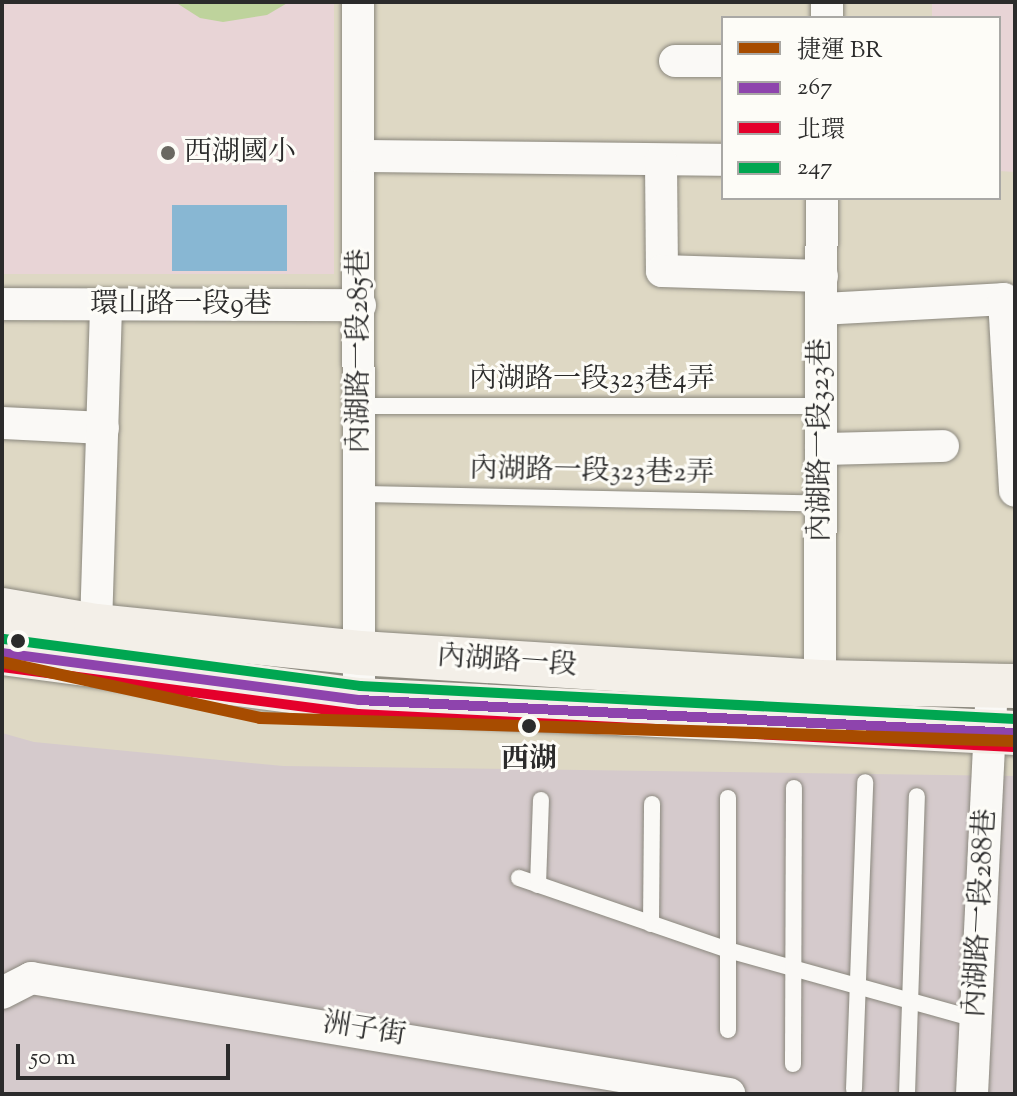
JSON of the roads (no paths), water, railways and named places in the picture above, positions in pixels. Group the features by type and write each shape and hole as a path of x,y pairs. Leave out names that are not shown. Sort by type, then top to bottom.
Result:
{"main road":[{"name":"內湖路一段","path":"2,610 96,626 360,653 820,682 1003,686"},
{"name":"內湖路一段","path":"2,653 359,700 1002,732"}],"street":[{"name":"內湖路一段285巷","path":"358,2 362,494 359,700"},
{"path":"675,61 721,61"},
{"path":"359,156 721,160"},
{"path":"661,161 662,271 822,276"},
{"name":"內湖路一段323巷","path":"820,682 822,200"},
{"path":"822,309 1004,299 1015,491"},
{"name":"環山路一段9巷","path":"2,304 360,305"},
{"path":"96,626 106,305"},
{"path":"2,423 103,428"},
{"path":"821,449 943,446"},
{"name":"內湖路一段288巷","path":"972,1094 975,1019 1002,732 1003,686"},
{"name":"洲子街","path":"2,993 31,978 729,1094"}],"lane":[{"name":"內湖路一段323巷4弄","path":"361,406 823,406"},
{"name":"內湖路一段323巷2弄","path":"362,494 821,504"},
{"path":"854,1089 865,782"},
{"path":"793,1064 794,788"},
{"path":"907,1094 913,1002 917,796"},
{"path":"728,798 728,1030"},
{"path":"538,885 541,800"},
{"path":"651,924 652,804"},
{"path":"519,878 728,950 975,1019"}],"water":[{"path":"172,205 287,205 287,271 172,271"}],"metro line":[{"name":"BR","path":"2,662 260,718 1015,741"}],"place":[{"name":"西湖國小","path":"168,153"},
{"name":"西湖","path":"529,726"}]}
